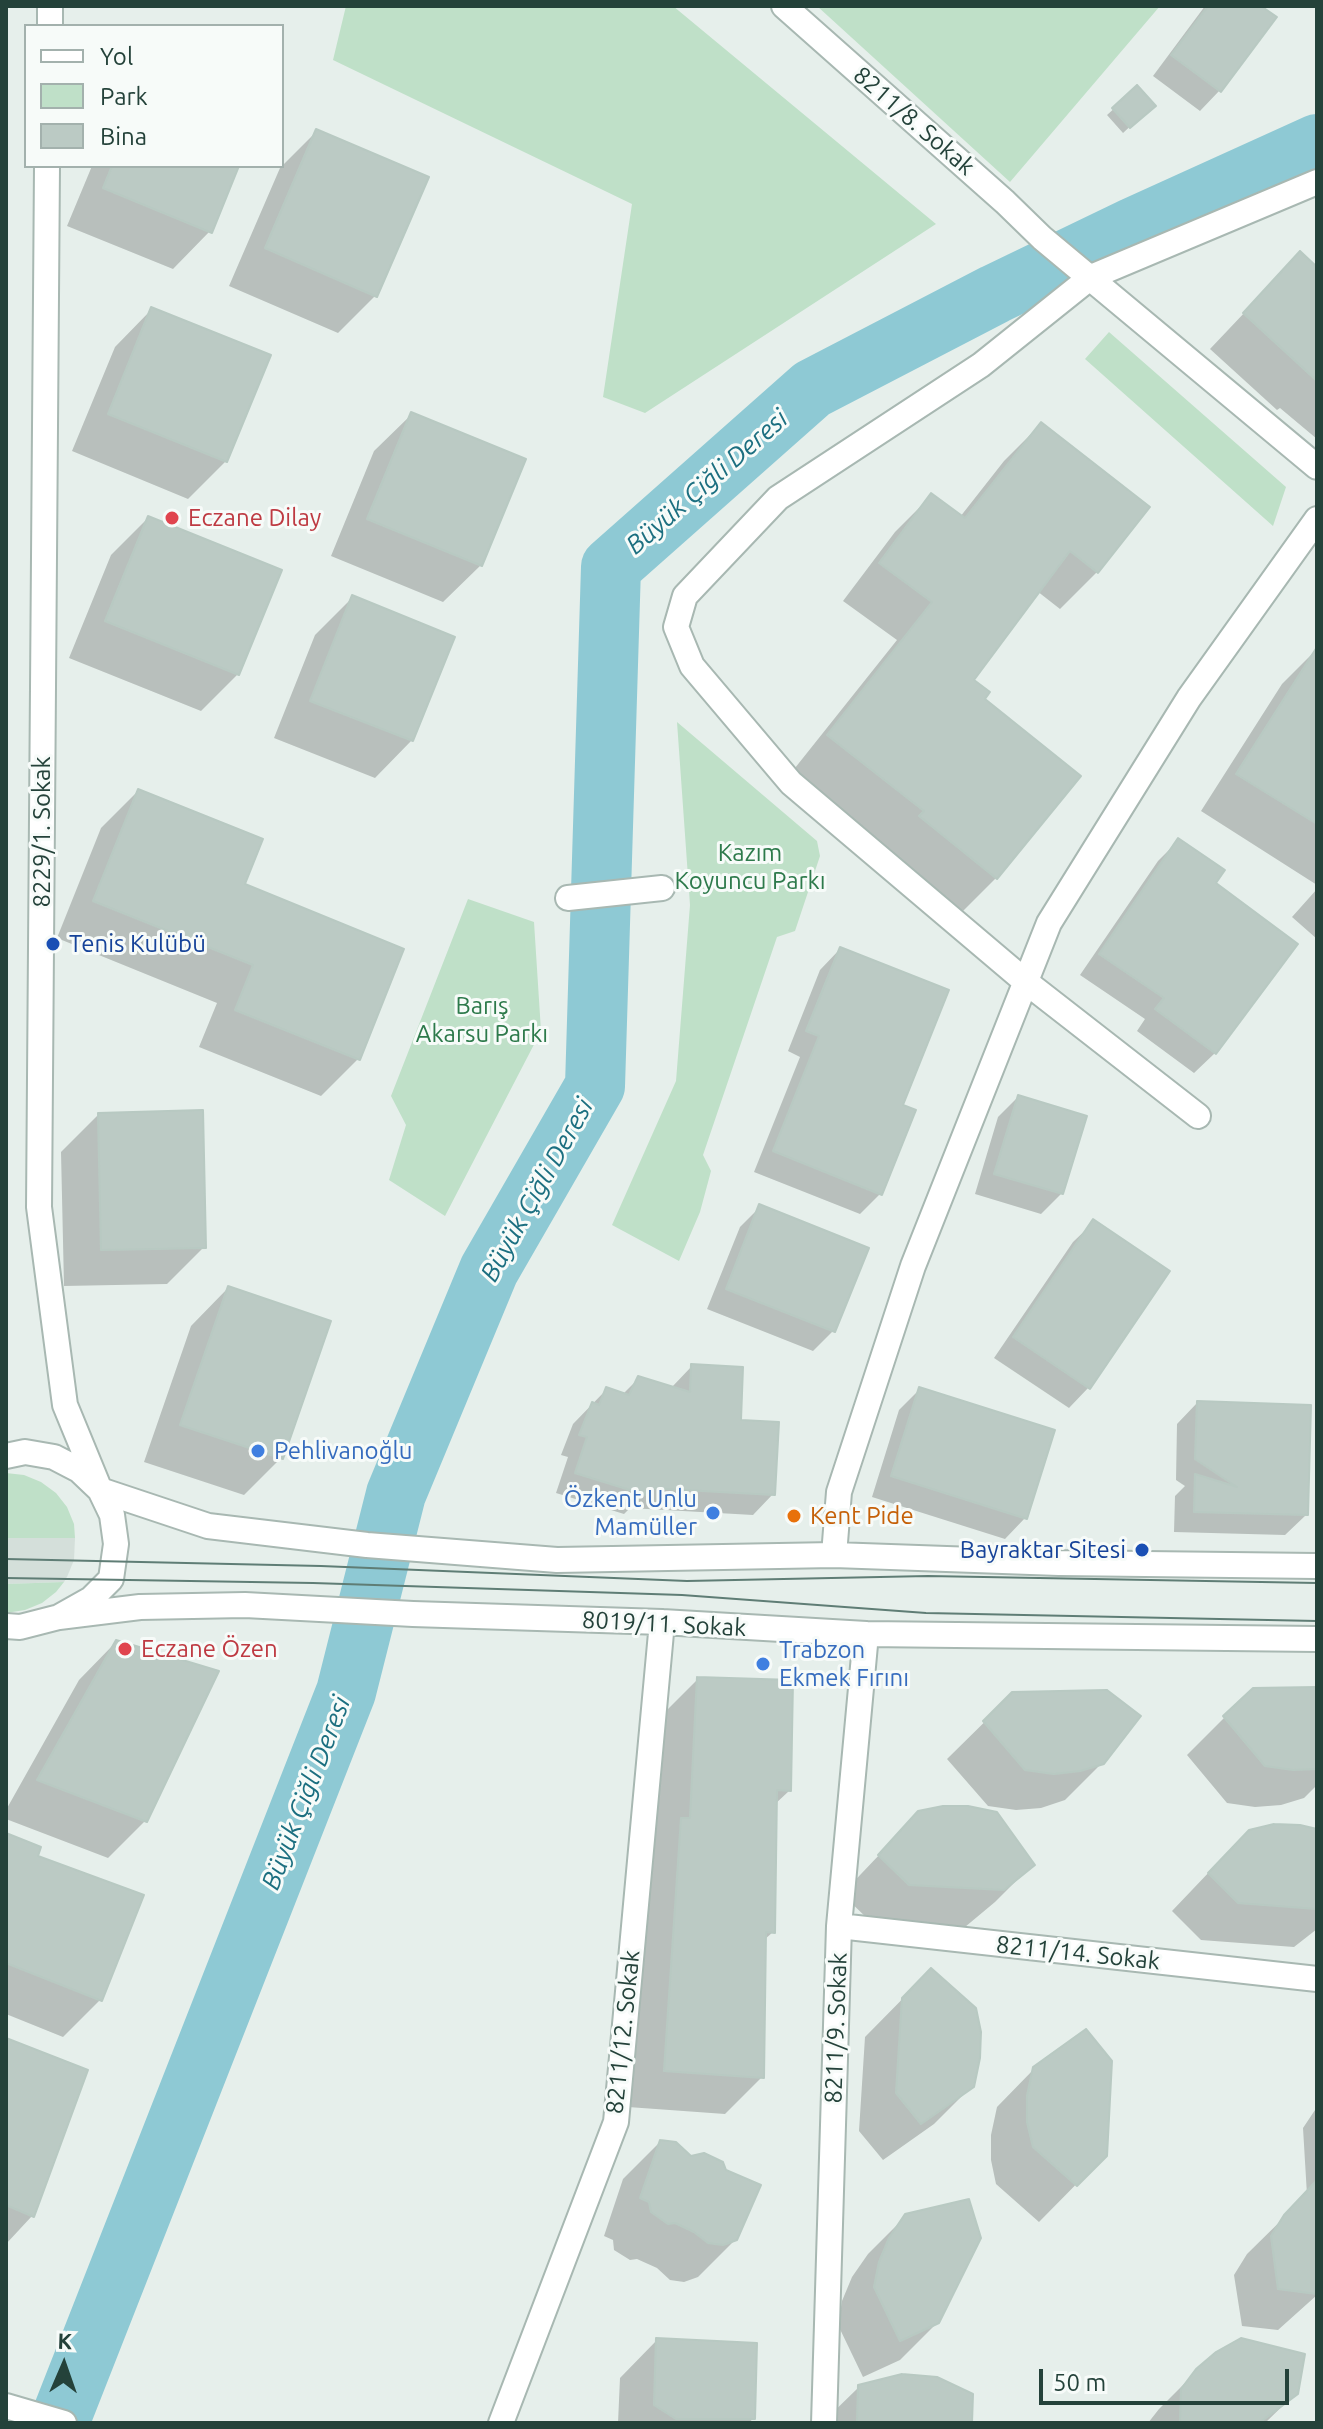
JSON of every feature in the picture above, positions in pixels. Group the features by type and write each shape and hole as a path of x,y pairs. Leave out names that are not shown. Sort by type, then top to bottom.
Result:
{"street":[{"name":"8211/8. Sokak","path":"784,6 1042,238 1317,467"},
{"name":"8229/1. Sokak","path":"47,168 39,1207 65,1405 112,1515 116,1544 111,1579 91,1599 59,1617"},
{"path":"1198,1116 1026,982 791,783 692,666 676,627 685,596 778,498 981,365 1091,277 1317,182"},
{"path":"834,1555 839,1492 913,1266 1049,923 1189,698 1317,519"},
{"path":"568,898 662,888"},
{"path":"6,1456 25,1452 54,1457 79,1470 100,1490 208,1526 425,1551 557,1560 834,1555 1059,1563 1317,1566"},
{"name":"8019/11. Sokak","path":"59,1617 155,1607 245,1605 662,1622 866,1634 1317,1639"},
{"path":"11,1630 59,1617"},
{"name":"8211/12. Sokak","path":"501,2423 616,2122 662,1622"},
{"name":"8211/9. Sokak","path":"824,2423 839,1926 866,1634"},
{"name":"8211/14. Sokak","path":"839,1926 1317,1979"},
{"path":"6,2406 64,2423"}],"shaded area":[{"path":"6,1538 75,1538 74,1560 64,1582 6,1584"}],"green space":[{"path":"346,6 673,6 936,224 645,413 603,397 632,204 333,60"},
{"path":"817,6 1160,6 1010,182"},
{"path":"1109,332 1286,487 1273,526 1085,359"},
{"name":"Kazım Koyuncu Parkı","path":"677,722 817,841 820,856 795,931 777,937 703,1155 711,1171 700,1212 679,1261 612,1225 676,1081 690,905"},
{"name":"Barış Akarsu Parkı","path":"468,899 534,922 541,1031 445,1216 389,1180 406,1125 391,1096"},
{"path":"6,1473 24,1475 56,1493 67,1507 74,1524 75,1538 6,1538"},
{"path":"64,1582 42,1603 6,1613 6,1584"}],"building":[{"path":"1208,6 1261,6 1277,17 1221,92 1171,55"},
{"path":"1137,85 1156,106 1130,128 1112,108"},
{"path":"316,129 429,177 377,297 265,248"},
{"path":"111,168 238,168 212,233 103,188"},
{"path":"1300,251 1317,267 1317,381 1243,313"},
{"path":"151,307 271,355 227,462 108,414"},
{"path":"411,412 526,459 482,566 367,519"},
{"path":"1041,422 1150,507 1098,573 1070,551 974,680 990,692 985,699 1081,776 997,879 919,816 924,811 827,735 932,602 879,563 931,493 965,518"},
{"path":"148,516 282,570 239,675 105,621"},
{"path":"352,595 455,637 413,741 310,701"},
{"path":"1317,647 1317,824 1236,774"},
{"path":"138,789 263,839 245,884 404,949 360,1060 235,1010 253,965 93,901"},
{"path":"1178,838 1225,870 1216,883 1298,944 1216,1054 1155,1009 1164,998 1099,954"},
{"path":"840,947 949,990 903,1105 916,1110 882,1195 773,1151 819,1036 806,1031"},
{"path":"1018,1095 1087,1116 1063,1194 994,1174"},
{"path":"203,1110 206,1248 101,1250 98,1113"},
{"path":"759,1204 869,1248 835,1332 726,1289"},
{"path":"1093,1219 1170,1271 1090,1389 1013,1337"},
{"path":"228,1286 331,1321 283,1459 180,1425"},
{"path":"691,1364 743,1367 741,1420 779,1422 775,1495 648,1488 646,1495 575,1473 587,1437 579,1435 592,1402 599,1405 606,1387 629,1395 638,1376 690,1392"},
{"path":"919,1387 1055,1430 1027,1519 891,1476"},
{"path":"1197,1401 1311,1405 1308,1515 1194,1512 1195,1474 1237,1487 1195,1459"},
{"path":"116,1640 219,1671 147,1822 37,1780"},
{"path":"697,1677 793,1680 791,1791 777,1790 775,1933 766,1932 764,2078 664,2071 681,1818 690,1818"},
{"path":"1317,1687 1317,1769 1265,1766 1223,1716 1253,1688"},
{"path":"1107,1690 1141,1716 1104,1764 1080,1771 1054,1774 1025,1770 983,1721 1012,1692"},
{"path":"943,1806 968,1806 997,1812 1035,1865 1004,1890 909,1885 878,1855 918,1811"},
{"path":"1274,1824 1317,1829 1317,1909 1238,1903 1208,1873 1249,1830"},
{"path":"6,1833 41,1847 38,1856 144,1895 102,2001 6,1963"},
{"path":"931,1968 976,2008 981,2032 980,2058 974,2087 921,2124 896,2093 902,1998"},
{"path":"1086,2029 1112,2061 1107,2156 1077,2186 1033,2147 1027,2122 1027,2096 1033,2067"},
{"path":"6,2038 88,2070 34,2217 6,2205"},
{"path":"660,2140 676,2142 691,2156 704,2153 723,2162 726,2170 761,2185 737,2240 723,2245 708,2243 694,2232 675,2223 668,2224 651,2212 649,2202 640,2198"},
{"path":"1317,2180 1317,2294 1278,2289 1271,2236 1284,2215"},
{"path":"969,2199 981,2238 939,2323 900,2341 874,2287 879,2262 889,2238 905,2214"},
{"path":"656,2338 757,2343 755,2419 676,2419 654,2405"},
{"path":"1241,2338 1305,2354 1298,2394 1259,2423 1180,2423 1181,2389 1196,2369 1216,2352"},
{"path":"902,2374 937,2377 973,2394 972,2423 857,2423 858,2385"}],"waterway":[{"name":"Büyük Çiğli Deresi","path":"59,2423 346,1692 396,1494 489,1270 595,1086 611,567 812,389 995,294 1317,144"}],"tram line":[{"path":"6,1559 321,1566 687,1581 928,1576 1317,1583"},
{"path":"6,1578 313,1583 682,1595 926,1613 1317,1621"}],"place":[{"name":"Eczane Dilay","path":"172,518"},
{"name":"Tenis Kulübü","path":"53,944"},
{"name":"Pehlivanoğlu","path":"258,1451"},
{"name":"Özkent Unlu Mamüller","path":"713,1513"},
{"name":"Kent Pide","path":"794,1516"},
{"name":"Bayraktar Sitesi","path":"1142,1550"},
{"name":"Eczane Özen","path":"125,1649"},
{"name":"Trabzon Ekmek Fırını","path":"763,1664"}]}
